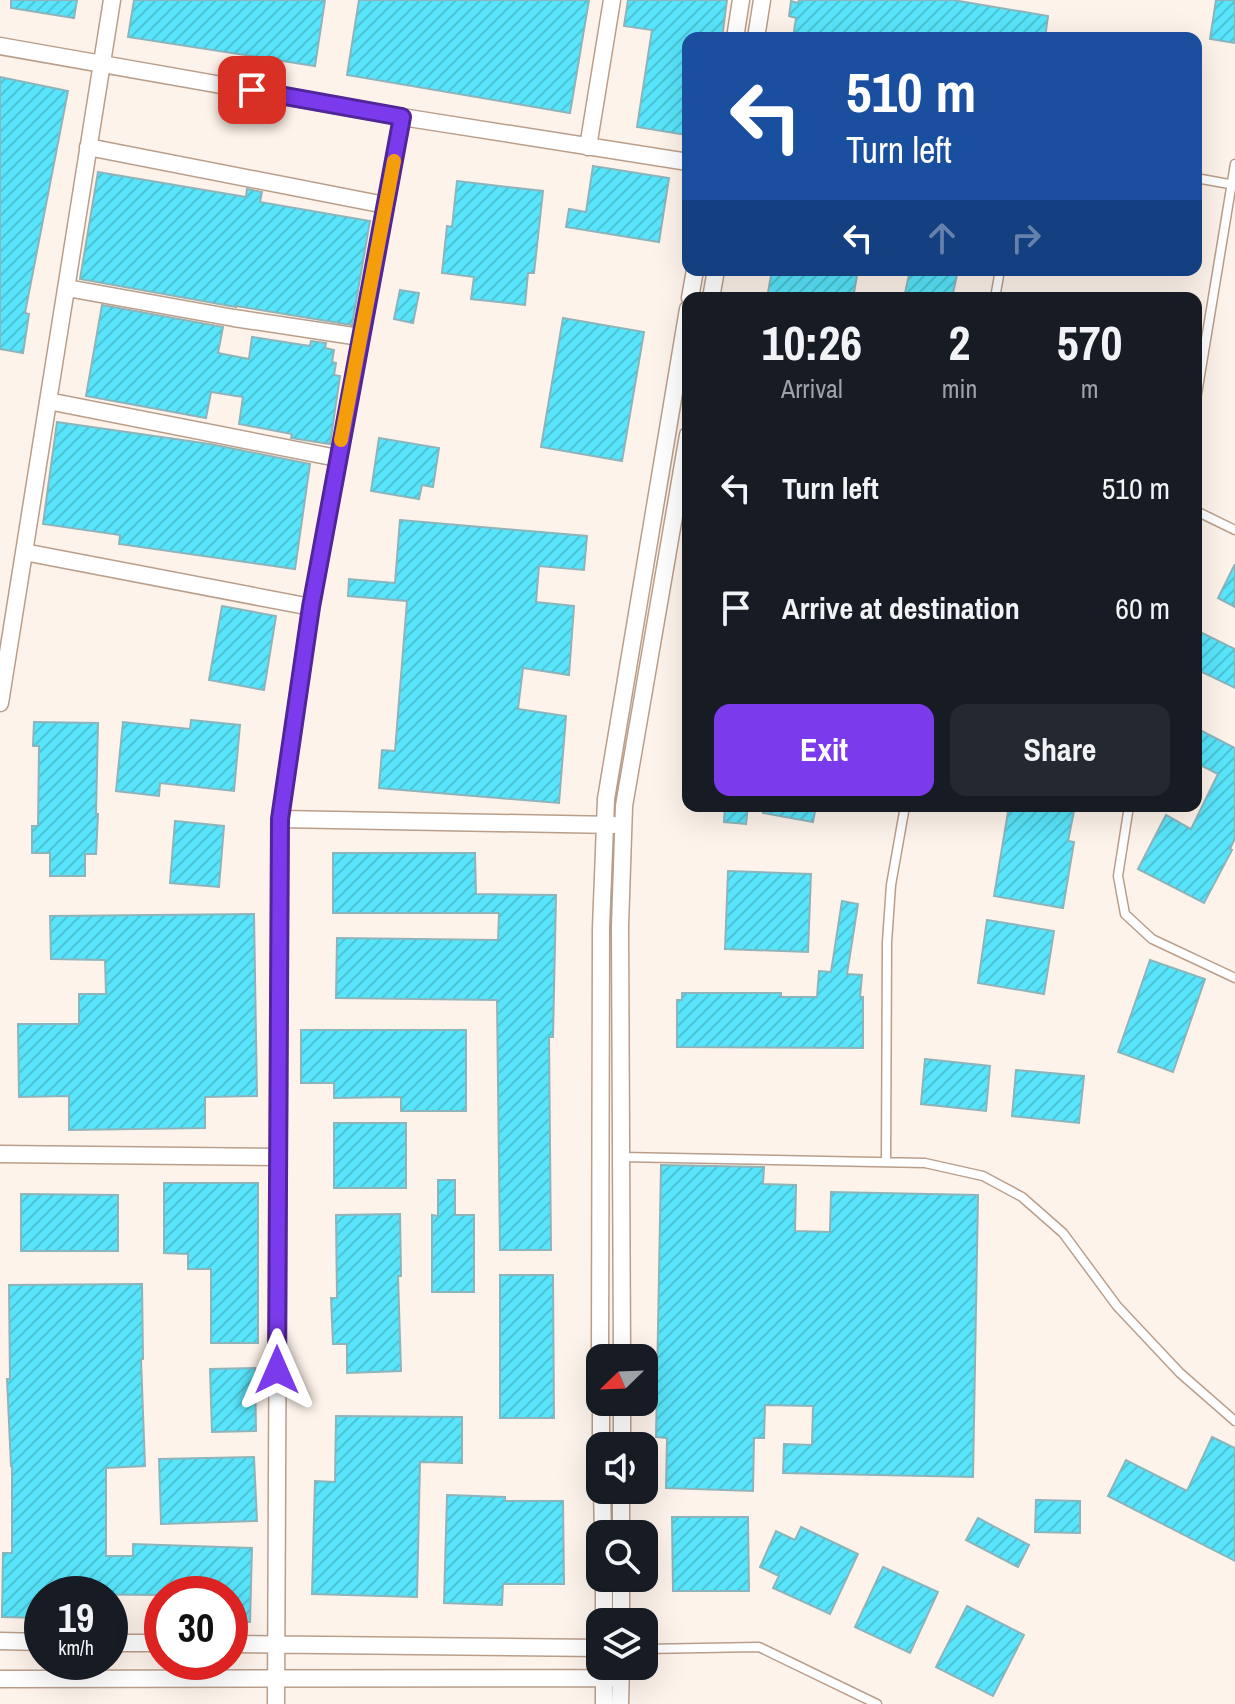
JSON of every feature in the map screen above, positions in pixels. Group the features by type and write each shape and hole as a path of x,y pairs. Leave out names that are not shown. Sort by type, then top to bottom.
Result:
{"street":[{"path":"0,703 112,0"},
{"path":"588,147 612,0"},
{"path":"736,32 741,0"},
{"path":"757,32 762,0"},
{"path":"0,46 402,117 682,161"},
{"path":"276,1704 280,819 311,607 402,117"},
{"path":"88,147 385,205"},
{"path":"67,288 360,337"},
{"path":"600,1344 601,928 608,783 682,345"},
{"path":"48,401 337,458"},
{"path":"622,1344 620,926 624,806 682,470"},
{"path":"24,552 311,607"},
{"path":"280,819 623,825"},
{"path":"0,1154 278,1157"},
{"path":"0,1641 24,1642"},
{"path":"248,1644 586,1648"},
{"path":"0,1679 276,1679 586,1673"},
{"path":"604,1704 610,1680"},
{"path":"614,1680 620,1704"}],"lane":[{"path":"1202,365 1235,164"},
{"path":"1202,179 1233,184"},
{"path":"1202,514 1235,530"},
{"path":"886,1162 887,942 891,885 904,812"},
{"path":"1128,812 1118,876 1125,914 1152,939 1235,978"},
{"path":"621,1157 925,1163 983,1176 1022,1197 1063,1233 1117,1306 1180,1373 1235,1421"},
{"path":"658,1649 759,1647 877,1704"}],"building":[{"path":"11,0 77,0 74,18 11,8"},
{"path":"134,0 325,0 315,66 128,37"},
{"path":"359,0 589,0 570,113 347,75"},
{"path":"628,0 727,0 723,32 682,32 682,134 637,127 652,30 624,26"},
{"path":"799,0 953,0 1048,16 1046,32 794,32 796,18 789,16 791,1 798,3"},
{"path":"1216,0 1235,0 1235,43 1210,39"},
{"path":"0,77 68,91 25,313 29,314 23,353 0,349"},
{"path":"593,166 669,178 659,242 566,227 569,209 586,212"},
{"path":"98,172 246,197 247,189 262,192 260,202 370,221 352,325 80,279"},
{"path":"457,181 543,191 534,273 528,273 525,305 471,299 474,277 442,273 447,226 452,227"},
{"path":"771,276 857,276 854,292 768,292"},
{"path":"909,276 957,276 953,292 905,292"},
{"path":"400,290 419,293 413,323 394,319"},
{"path":"102,305 223,327 218,353 249,359 252,337 310,346 311,341 326,343 325,348 334,350 334,375 340,376 330,444 291,438 292,434 239,424 243,397 211,392 206,418 86,396"},
{"path":"563,318 644,332 622,461 541,447"},
{"path":"57,422 210,444 310,464 295,569 119,544 120,535 43,524"},
{"path":"379,438 439,448 433,487 422,485 419,499 371,491"},
{"path":"400,520 587,536 584,570 539,566 536,602 574,606 569,675 523,668 518,709 566,716 559,803 379,788 382,750 395,751 407,601 348,596 349,579 395,583"},
{"path":"1235,564 1235,607 1218,598"},
{"path":"222,606 276,616 264,690 209,680"},
{"path":"1202,633 1235,649 1235,688 1202,672"},
{"path":"191,720 240,725 234,791 160,783 159,796 116,791 123,722 190,729"},
{"path":"34,722 98,723 96,854 85,854 85,876 50,876 50,853 32,853 32,826 38,826 39,746 33,746"},
{"path":"1202,731 1235,748 1235,838 1232,850 1204,903 1138,869 1166,815 1191,829 1218,774 1202,766"},
{"path":"725,812 747,812 746,824 724,822"},
{"path":"763,812 815,812 813,822"},
{"path":"1008,812 1074,812 1068,841 1074,842 1063,908 994,896"},
{"path":"175,821 224,826 219,887 170,883"},
{"path":"333,853 475,853 476,894 556,895 553,1037 549,1037 551,1250 500,1250 497,1000 336,998 337,938 498,940 499,913 333,913"},
{"path":"728,871 811,874 808,952 725,949"},
{"path":"842,901 858,904 847,974 862,975 863,1048 677,1047 677,1000 682,1000 682,993 781,993 781,997 817,997 819,971 831,972"},
{"path":"254,914 257,1096 205,1097 205,1128 69,1130 69,1096 19,1097 18,1024 79,1024 79,994 106,994 105,960 51,959 50,916"},
{"path":"987,920 1054,931 1044,994 978,983"},
{"path":"1150,960 1205,979 1173,1072 1118,1052"},
{"path":"301,1030 466,1030 466,1111 401,1111 401,1097 334,1098 334,1083 301,1083"},
{"path":"925,1059 990,1066 986,1111 921,1104"},
{"path":"1016,1070 1084,1076 1079,1123 1012,1116"},
{"path":"334,1123 406,1123 406,1188 334,1188"},
{"path":"661,1165 764,1167 763,1184 796,1185 795,1231 830,1232 831,1192 978,1195 973,1477 783,1473 784,1444 812,1445 813,1406 765,1405 764,1438 754,1438 753,1491 666,1488 667,1438 658,1437 656,1432"},
{"path":"438,1180 455,1180 455,1215 474,1215 474,1292 432,1292 432,1215 438,1216"},
{"path":"164,1183 258,1183 258,1343 211,1343 211,1269 188,1269 188,1254 164,1253"},
{"path":"21,1194 118,1195 118,1251 21,1251"},
{"path":"400,1214 401,1371 347,1373 347,1344 333,1344 331,1298 337,1298 336,1215"},
{"path":"500,1275 553,1275 554,1418 500,1418"},
{"path":"142,1284 145,1466 106,1468 106,1556 133,1556 133,1544 252,1548 250,1622 248,1576 144,1576 144,1595 128,1595 128,1576 24,1576 24,1618 2,1617 3,1553 12,1553 12,1466 7,1379 10,1379 9,1285"},
{"path":"255,1368 256,1431 212,1432 210,1369"},
{"path":"336,1416 462,1417 462,1463 420,1462 417,1597 312,1594 315,1481 335,1482"},
{"path":"1212,1437 1235,1448 1235,1561 1108,1496 1126,1460 1187,1491"},
{"path":"254,1457 257,1521 161,1524 159,1459"},
{"path":"447,1495 505,1497 505,1501 563,1501 564,1584 503,1584 502,1605 444,1603"},
{"path":"1036,1500 1080,1501 1080,1533 1035,1532"},
{"path":"672,1517 748,1517 749,1591 673,1591"},
{"path":"978,1518 1029,1545 1018,1567 966,1540"},
{"path":"801,1527 858,1554 830,1614 773,1588 779,1576 760,1567 776,1531 795,1540"},
{"path":"883,1567 938,1592 910,1653 855,1627"},
{"path":"967,1606 1024,1635 993,1696 936,1667"}],"slow traffic":[{"path":"341,440 394,161"}],"route":[{"path":"252,90 402,117 311,607 280,819 277,1370"}]}
